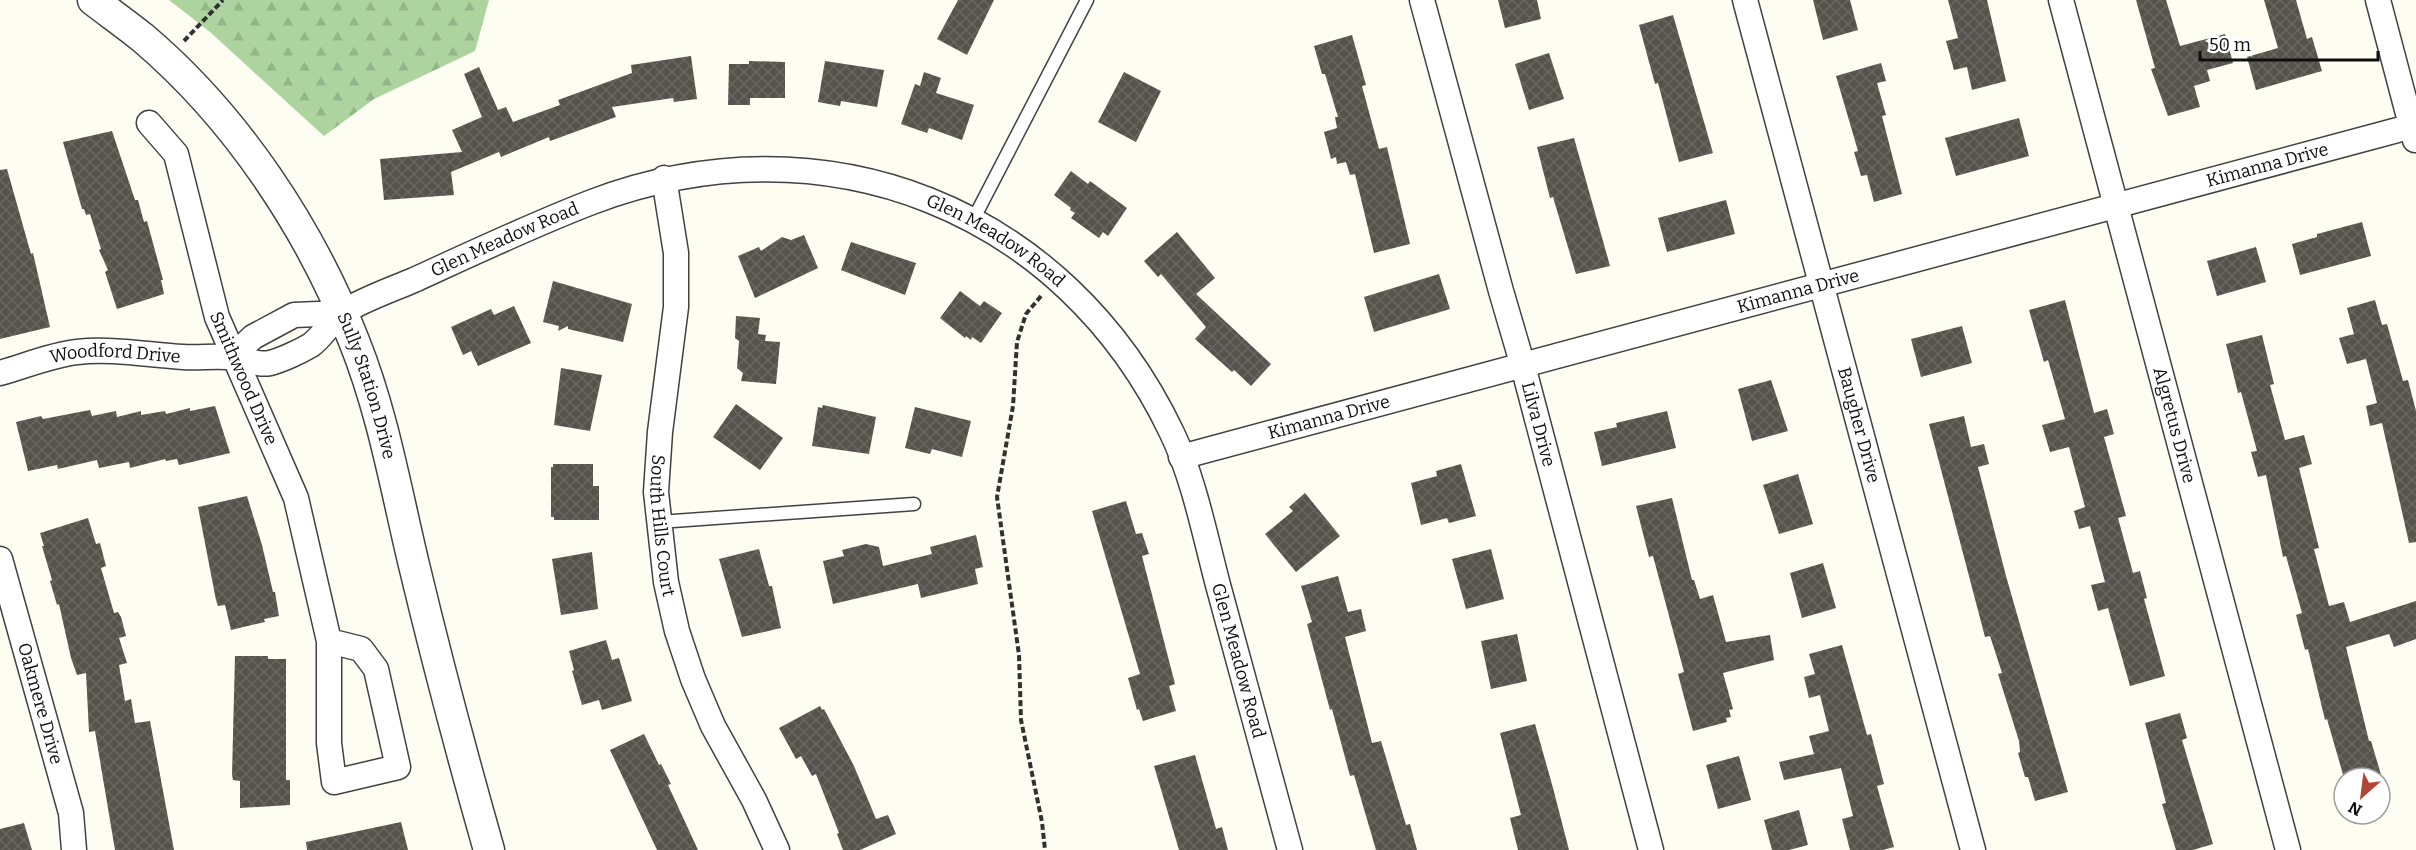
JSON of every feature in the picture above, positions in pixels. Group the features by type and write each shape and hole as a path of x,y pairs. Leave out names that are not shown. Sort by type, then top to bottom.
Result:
{"street":[{"name":"Sully Station Drive","path":"93,0 144,39 193,87 243,145 285,203 317,259 368,377 447,702 489,850"},
{"name":"Lilva Drive","path":"1422,0 1523,366 1651,850"},
{"name":"Baugher Drive","path":"1745,0 1973,850"},
{"name":"Algretus Drive","path":"2061,0 2288,850"},
{"path":"2378,0 2415,131"},
{"name":"Smithwood Drive","path":"149,123 176,154 217,317 296,498 329,641 329,743 334,782 398,767 376,669 361,648 329,641"},
{"name":"Kimanna Drive","path":"1181,457 2116,205 2415,131"},
{"name":"Glen Meadow Road","path":"342,313 583,205 664,178 721,170 788,168 820,171 862,178 904,190 973,220 1033,259 1056,277 1099,320 1145,382 1173,435 1202,524 1290,850"},
{"name":"South Hills Court","path":"664,178 676,253 676,307 660,432 656,492 666,582 677,631 693,680 713,726 754,800 777,850"},
{"path":"233,356 253,337 294,315 342,313"},
{"name":"Woodford Drive","path":"0,373 76,352 133,352 183,357 233,356 268,364 310,345 342,313"},
{"name":"Oakmere Drive","path":"0,559 71,813 74,850"}],"lane":[{"path":"973,220 1087,0"},
{"path":"659,522 914,504"}],"path":[{"path":"165,60 223,0"},
{"path":"1045,850 1042,822 1021,720 1019,655 997,497 1012,406 1017,342 1026,315 1056,277"}],"green space":[{"path":"169,0 489,0 475,51 374,99 324,136 210,32"}],"building":[{"path":"958,0 994,0 967,55 937,39"},
{"path":"1498,0 1537,0 1541,19 1505,28"},
{"path":"1813,0 1850,0 1858,30 1823,40"},
{"path":"1948,0 1987,0 2006,81 1972,90 1967,67 1954,70 1946,41 1958,38"},
{"path":"2136,0 2166,0 2180,46 2225,34 2233,63 2207,70 2210,81 2194,86 2200,107 2168,116 2151,69 2155,68"},
{"path":"2264,0 2296,0 2307,39 2312,37 2322,71 2256,90 2247,57 2278,48"},
{"path":"1673,15 1713,153 1679,162 1658,83 1655,84 1639,25"},
{"path":"1352,35 1366,85 1362,86 1379,149 1387,147 1410,244 1374,253 1355,174 1350,175 1346,162 1337,164 1336,157 1331,159 1324,132 1337,128 1335,117 1338,117 1314,46"},
{"path":"1549,53 1564,99 1529,110 1515,64"},
{"path":"691,56 697,99 674,102 673,98 612,107 616,117 550,141 549,137 501,157 499,152 451,172 454,195 384,200 380,159 462,152 452,130 482,117 464,74 479,67 498,110 506,107 513,122 560,105 558,100 632,73 631,65"},
{"path":"749,61 785,62 785,98 750,98 750,105 728,105 729,64 749,64"},
{"path":"825,61 884,70 877,107 841,101 840,106 818,102"},
{"path":"1881,63 1886,81 1877,83 1886,115 1882,116 1902,194 1874,202 1867,175 1861,176 1854,152 1858,151 1836,76"},
{"path":"924,72 941,78 936,93 974,105 962,140 929,128 927,133 901,124 915,84 920,86"},
{"path":"1124,72 1161,91 1136,142 1098,122"},
{"path":"2019,118 2029,156 1956,176 1945,138"},
{"path":"112,131 135,200 138,200 144,222 147,221 163,280 161,280 164,294 117,309 105,272 108,270 99,250 101,249 90,214 86,215 82,209 63,142"},
{"path":"1574,138 1610,266 1576,274 1553,197 1550,198 1537,147"},
{"path":"7,169 31,254 33,253 50,327 0,339 0,170"},
{"path":"1071,171 1088,184 1090,181 1127,208 1108,236 1103,232 1099,238 1071,218 1075,213 1054,195"},
{"path":"1726,200 1735,234 1667,252 1658,218"},
{"path":"2362,222 2371,256 2300,275 2292,244 2317,237 2317,234"},
{"path":"1177,232 1215,278 1196,294 1271,364 1251,386 1195,339 1206,327 1161,274 1158,277 1144,261"},
{"path":"804,235 818,268 755,298 738,256 759,247 761,251 782,237 791,240"},
{"path":"851,242 916,263 905,295 841,270"},
{"path":"2256,247 2266,282 2217,296 2207,261"},
{"path":"1439,274 1450,309 1374,332 1364,297"},
{"path":"553,281 632,304 623,342 568,329 568,326 558,331 559,326 543,322"},
{"path":"960,291 980,306 984,301 1002,313 981,343 972,337 971,340 966,336 965,338 940,318"},
{"path":"2065,300 2094,413 2107,409 2114,434 2104,437 2126,516 2118,518 2133,573 2140,571 2147,598 2144,599 2165,676 2130,686 2108,608 2098,611 2091,585 2105,582 2090,526 2079,529 2074,511 2085,507 2069,447 2050,452 2042,425 2065,419 2048,360 2044,362 2029,310"},
{"path":"2375,300 2382,325 2387,324 2403,381 2408,380 2416,411 2416,542 2409,543 2382,423 2370,426 2366,406 2377,403 2366,359 2347,364 2339,338 2354,334 2347,308"},
{"path":"514,306 531,343 478,366 471,351 463,355 451,327 491,309 494,315"},
{"path":"736,316 760,318 758,334 766,335 765,341 780,342 776,384 741,381 743,373 737,368 739,341 735,338"},
{"path":"1962,326 1972,363 1921,377 1911,339"},
{"path":"2262,335 2274,384 2270,385 2285,440 2304,435 2312,464 2299,468 2319,548 2314,549 2329,606 2344,602 2350,622 2416,601 2416,639 2394,647 2389,634 2346,647 2369,741 2371,741 2378,766 2341,766 2327,719 2325,720 2308,649 2305,650 2296,615 2302,613 2286,556 2283,557 2266,475 2258,477 2251,452 2257,451 2241,392 2238,393 2226,344"},
{"path":"561,368 602,375 590,431 554,425"},
{"path":"1771,380 1788,431 1752,441 1738,389"},
{"path":"736,404 783,438 760,470 713,437"},
{"path":"823,405 876,417 869,454 812,446 818,407 822,408"},
{"path":"215,406 230,453 179,465 177,459 166,461 165,459 130,468 129,462 99,468 97,460 58,469 57,465 28,471 16,422 41,416 43,419 90,410 92,416 116,411 117,417 141,411 141,415 165,411 166,414 190,408 190,411"},
{"path":"915,407 971,421 962,457 932,449 930,454 905,448"},
{"path":"1667,411 1676,448 1602,466 1594,432 1617,427 1616,423"},
{"path":"1964,416 1971,447 1984,444 1989,464 1978,467 2006,576 2068,792 2035,801 2018,753 2020,752 2019,741 1998,674 2002,673 1990,636 1985,637 1929,424"},
{"path":"553,464 593,464 593,486 599,486 599,520 554,520 554,517 551,517 551,467"},
{"path":"1461,464 1476,516 1449,523 1447,518 1421,525 1411,483 1437,476 1436,471"},
{"path":"1798,474 1813,524 1779,534 1763,485"},
{"path":"1305,493 1340,536 1296,572 1265,534 1293,511 1289,507"},
{"path":"247,496 273,592 275,592 279,616 264,619 265,622 231,630 225,605 218,606 216,600 198,507"},
{"path":"1672,498 1692,580 1694,580 1700,599 1713,595 1726,642 1770,635 1774,660 1723,673 1733,709 1729,710 1731,717 1726,718 1727,722 1693,731 1678,674 1684,672 1653,556 1649,557 1636,506"},
{"path":"1126,501 1136,534 1142,533 1149,554 1142,556 1175,684 1169,686 1176,711 1143,721 1139,709 1137,710 1128,678 1140,674 1092,511"},
{"path":"88,518 96,544 100,543 106,566 101,568 114,613 118,612 121,617 126,636 119,638 127,663 119,665 125,701 131,699 135,723 150,721 174,850 115,850 95,731 89,732 86,673 77,675 71,658 59,604 57,605 50,581 52,580 40,533"},
{"path":"976,535 983,567 975,569 978,584 921,598 918,584 833,604 823,561 844,556 842,550 866,544 879,547 883,566 932,554 930,547"},
{"path":"759,549 769,586 772,586 781,628 742,637 719,559"},
{"path":"1491,549 1504,599 1466,609 1452,559"},
{"path":"592,552 598,609 561,615 552,559"},
{"path":"1823,563 1836,608 1802,618 1790,573"},
{"path":"1338,576 1348,612 1361,609 1366,631 1345,637 1372,743 1381,741 1406,825 1410,824 1417,850 1376,850 1354,775 1350,776 1332,709 1330,710 1307,624 1312,622 1301,586"},
{"path":"1517,634 1527,681 1491,689 1481,641"},
{"path":"606,640 612,660 619,658 632,701 602,710 599,700 582,705 569,651"},
{"path":"1842,645 1867,735 1871,734 1884,784 1877,786 1894,847 1883,850 1850,850 1842,819 1853,816 1841,768 1784,780 1779,762 1814,754 1809,736 1829,731 1820,695 1809,698 1804,677 1815,674 1809,654"},
{"path":"235,656 268,656 268,659 286,659 286,780 290,780 290,805 240,808 240,781 233,780 232,775"},
{"path":"820,706 822,710 824,709 854,766 876,819 888,815 896,834 860,850 843,850 837,834 839,833 816,774 812,776 801,756 796,759 779,728"},
{"path":"2180,713 2187,738 2182,740 2213,844 2193,850 2176,850 2162,804 2166,803 2145,723"},
{"path":"1535,724 1569,850 1518,850 1510,818 1521,815 1500,733"},
{"path":"644,734 671,784 668,785 698,850 657,850 610,750"},
{"path":"1195,755 1216,829 1222,827 1228,850 1179,850 1154,766"},
{"path":"1739,756 1751,800 1718,809 1706,765"},
{"path":"1799,810 1808,845 1789,850 1772,850 1764,820"},
{"path":"401,822 408,850 307,850 306,842"},
{"path":"24,823 32,850 0,850 0,829"}]}
